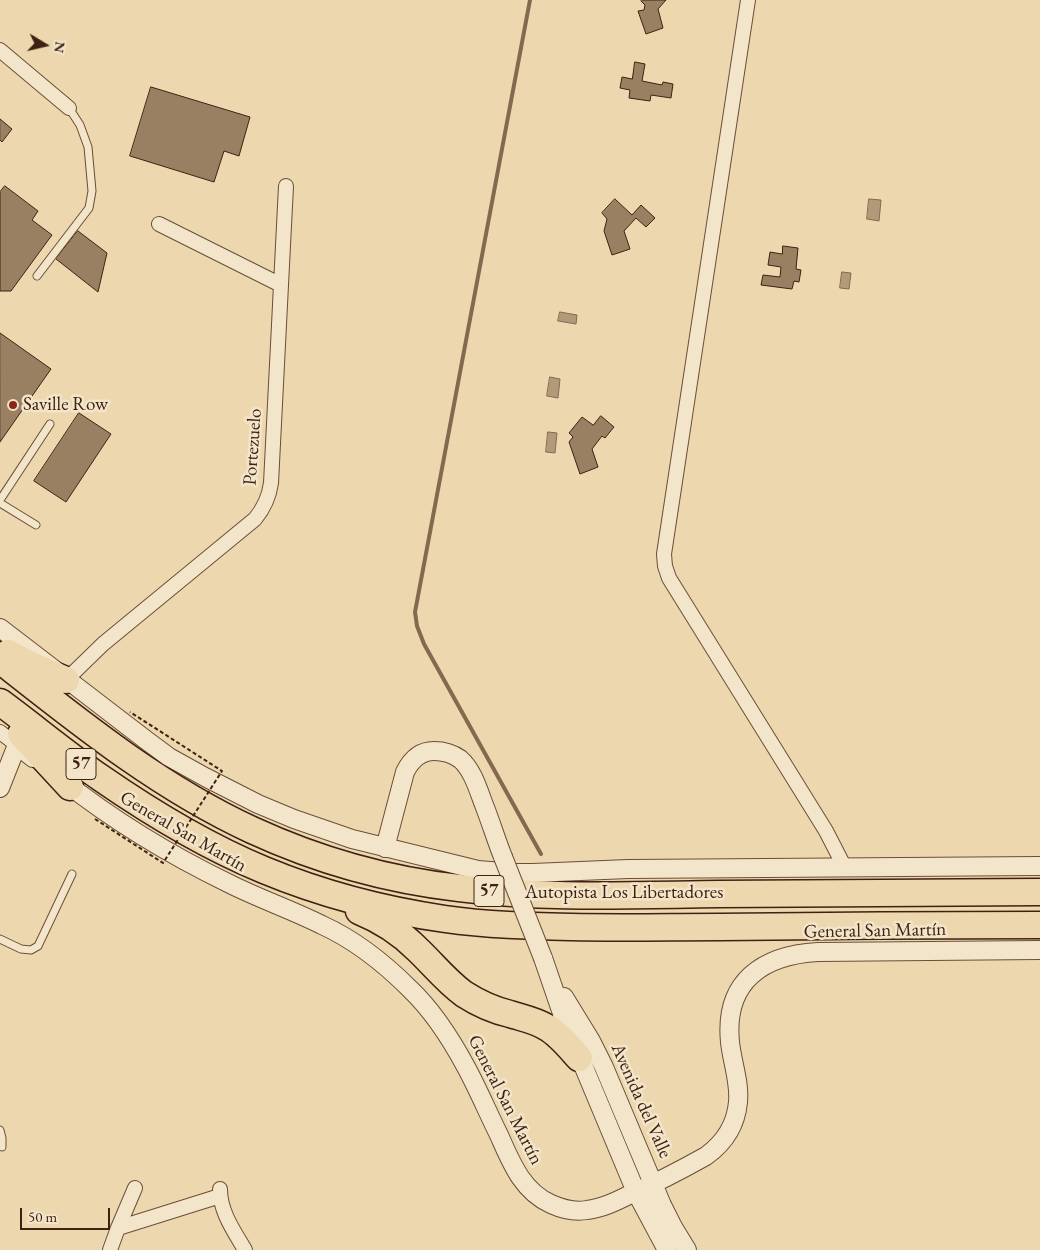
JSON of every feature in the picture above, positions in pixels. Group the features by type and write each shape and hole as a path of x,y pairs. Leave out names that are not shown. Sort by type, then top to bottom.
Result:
{"highway":[{"path":"0,648 66,680"},
{"name":"Autopista Los Libertadores","path":"0,660 131,760 223,816 306,851 354,867 405,880 469,889 552,895 1040,892"},
{"name":"Autopista Los Libertadores","path":"0,702 100,778 189,834 230,855 295,882 351,899 412,914 513,925 662,927 1040,925"},
{"path":"0,711 70,787"},
{"path":"295,882 386,924 406,939 443,977 464,993 497,1010 546,1026 560,1037 580,1058"}],"street":[{"path":"748,0 664,554 664,566 669,578 820,822 845,868"},
{"path":"0,50 68,108"},
{"name":"Portezuelo","path":"66,680 103,644 255,519 266,503 271,484 286,186"},
{"path":"159,224 281,285"},
{"path":"0,628 126,726 192,770 224,787 294,819 352,839 478,870 515,873 628,869 1040,866"},
{"name":"General San Martín","path":"0,732 110,816 170,853 232,885 342,935 370,954 399,978 421,1000 444,1029 467,1069 514,1168 528,1188 542,1200 564,1209 586,1211 606,1206 706,1156 719,1146 728,1133 736,1114 738,1096 730,1042 731,1010 742,985 768,963 786,956 818,952 1040,950"},
{"path":"0,788 17,745"},
{"name":"Avenida del Valle","path":"386,848 405,772 411,761 421,754 432,750 456,756 471,774 546,965 565,1022 636,1192 667,1250"},
{"name":"Avenida del Valle","path":"546,965 598,1054 667,1217 687,1250"},
{"path":"110,1250 135,1188"},
{"path":"118,1228 220,1192 221,1204 225,1215 245,1250"}],"lane":[{"path":"37,276 89,208 92,191 88,147 80,125 68,108"},
{"path":"36,525 0,502 50,424"},
{"path":"0,939 31,950 38,946 72,874"},
{"path":"0,1130 2,1147"}],"path":[{"path":"95,819 163,863 222,771 130,712"}],"shaded area":[{"path":"869,199 881,200 879,221 867,219"},
{"path":"842,272 851,273 849,289 840,288"},
{"path":"560,312 577,315 576,324 558,321"},
{"path":"550,377 560,379 558,398 547,396"},
{"path":"548,432 557,433 555,453 546,452"}],"building":[{"path":"642,0 666,0 658,9 663,28 646,34 638,11 644,10 645,5"},
{"path":"635,62 645,64 642,81 662,85 663,82 673,84 671,98 651,95 650,101 629,98 630,90 620,88 622,77 632,79"},
{"path":"151,87 250,117 239,156 224,151 214,182 130,156"},
{"path":"0,119 12,129 2,142 0,140"},
{"path":"5,186 38,211 32,220 52,235 11,291 0,291 0,192"},
{"path":"615,199 632,215 641,205 655,218 646,227 636,218 624,231 630,249 612,255 604,231 607,219 602,213"},
{"path":"78,231 107,253 98,292 56,259"},
{"path":"783,246 798,248 796,269 801,270 799,282 794,281 792,289 761,285 763,275 780,277 781,267 768,265 770,252 782,254"},
{"name":"Saville Row","path":"0,333 51,369 0,442"},
{"path":"79,413 111,434 66,502 34,481"},
{"path":"601,416 614,427 605,438 602,436 592,449 598,467 580,474 569,442 573,437 569,433 582,417 593,425"}],"waterway":[{"path":"530,0 415,612 417,626 424,644 541,854"}],"place":[{"name":"Saville Row","path":"13,405"}]}
